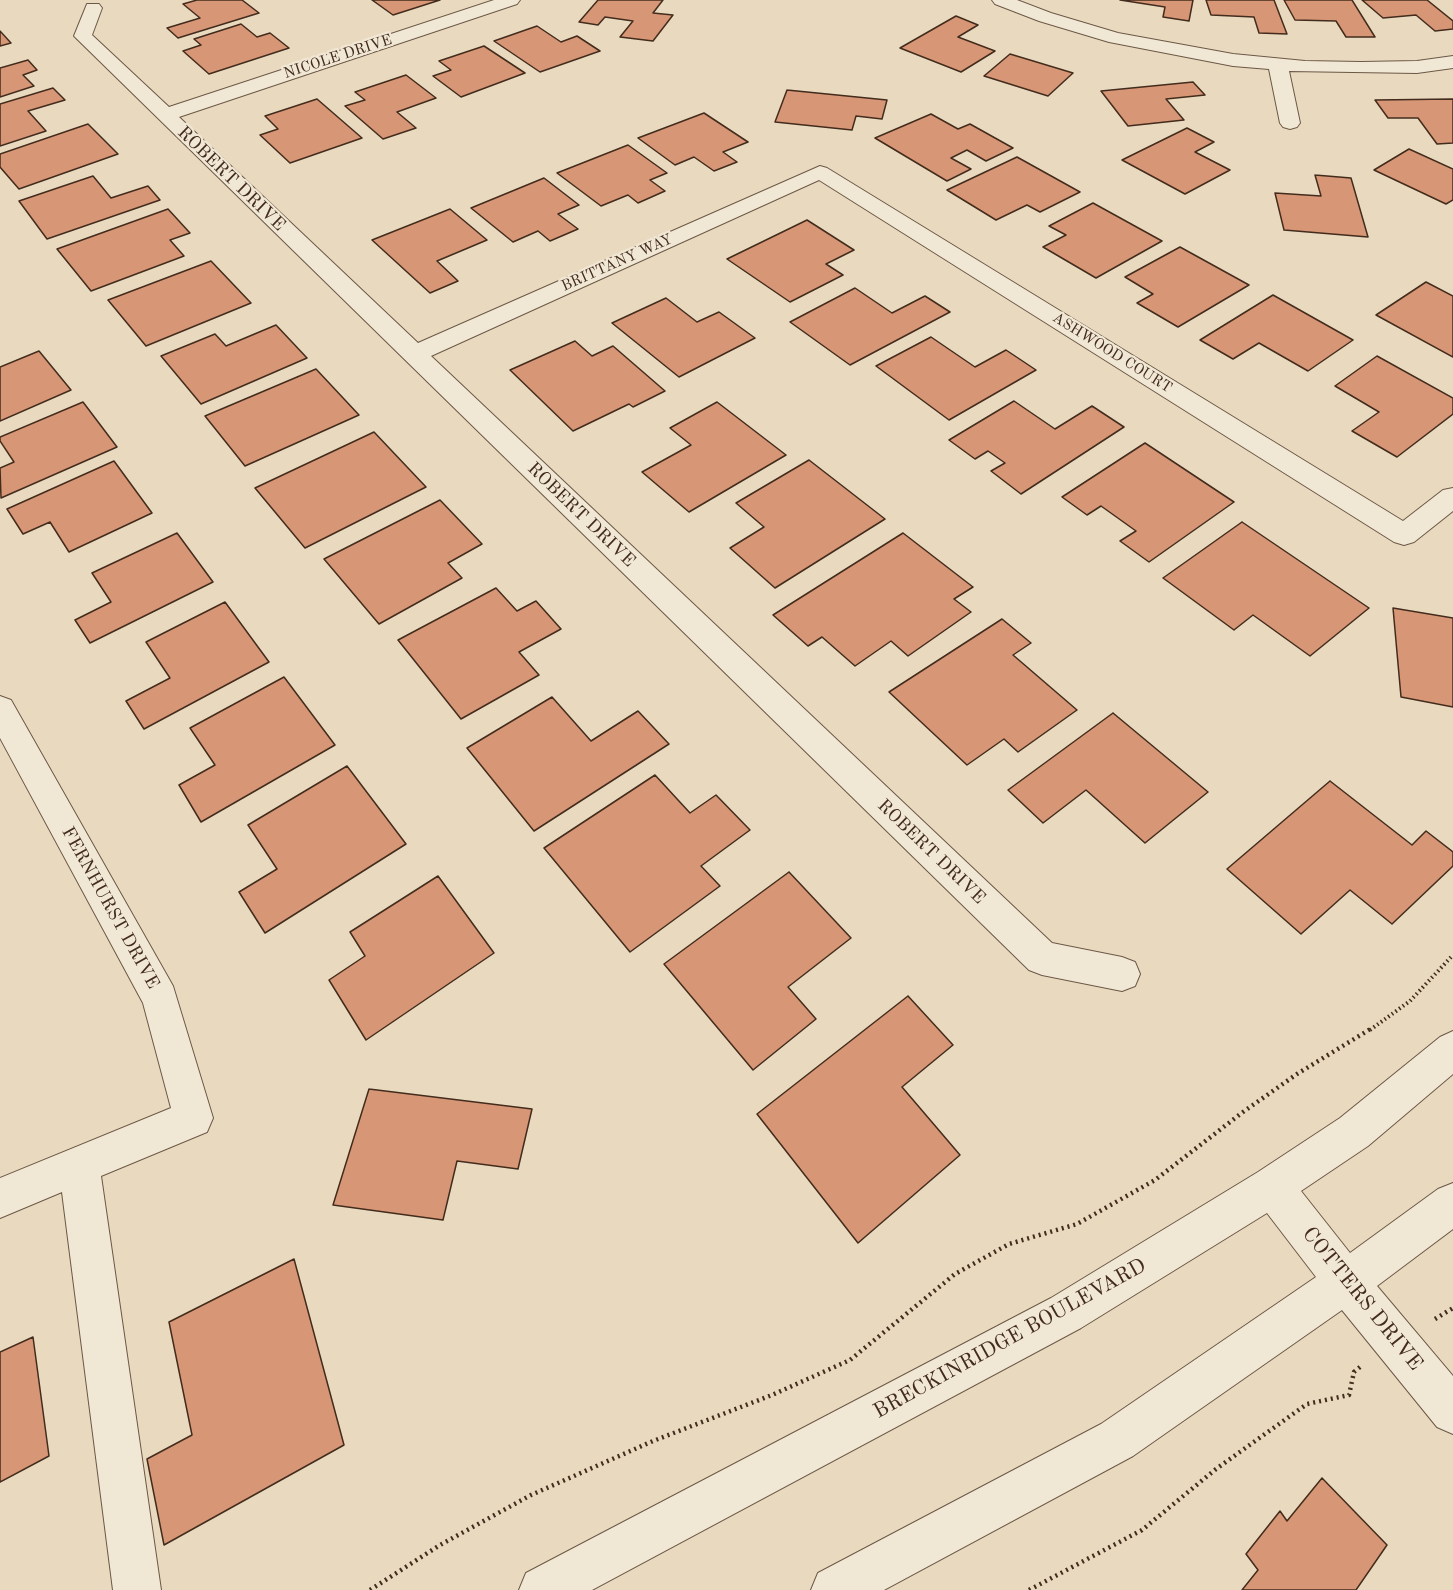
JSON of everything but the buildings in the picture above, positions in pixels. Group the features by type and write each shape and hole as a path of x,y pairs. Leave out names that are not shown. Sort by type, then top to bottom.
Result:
{"street":[{"name":"NICOLE DRIVE","path":"164,115 511,0"},
{"path":"1001,0 1045,17 1115,38 1193,54 1278,65 1372,68 1417,67 1453,62"},
{"name":"ROBERT DRIVE","path":"93,8 83,36 1042,958 1122,974"},
{"path":"1278,65 1290,123"},
{"name":"BRITTANY WAY","path":"414,354 820,172"},
{"name":"ASHWOOD COURT","path":"820,172 1404,535 1453,497"},
{"name":"FERNHURST DRIVE","path":"0,709 160,998 193,1118 79,1166"},
{"name":"BRECKINRIDGE BOULEVARD","path":"543,1590 593,1578 1066,1313 1272,1186 1354,1132 1453,1050"},
{"path":"0,1198 79,1166 137,1590"},
{"name":"COTTERS DRIVE","path":"1272,1186 1346,1282 1453,1411"},
{"path":"835,1590 1117,1440 1346,1282 1453,1204"}],"path":[{"path":"370,1590 440,1545 531,1495 653,1442 772,1395 850,1360 955,1274 1009,1245 1077,1224 1155,1180 1261,1099 1297,1074 1355,1040 1410,1001 1453,956"},
{"path":"1029,1590 1142,1530 1216,1469 1307,1404 1349,1395 1354,1372 1396,1342 1453,1308"}]}
